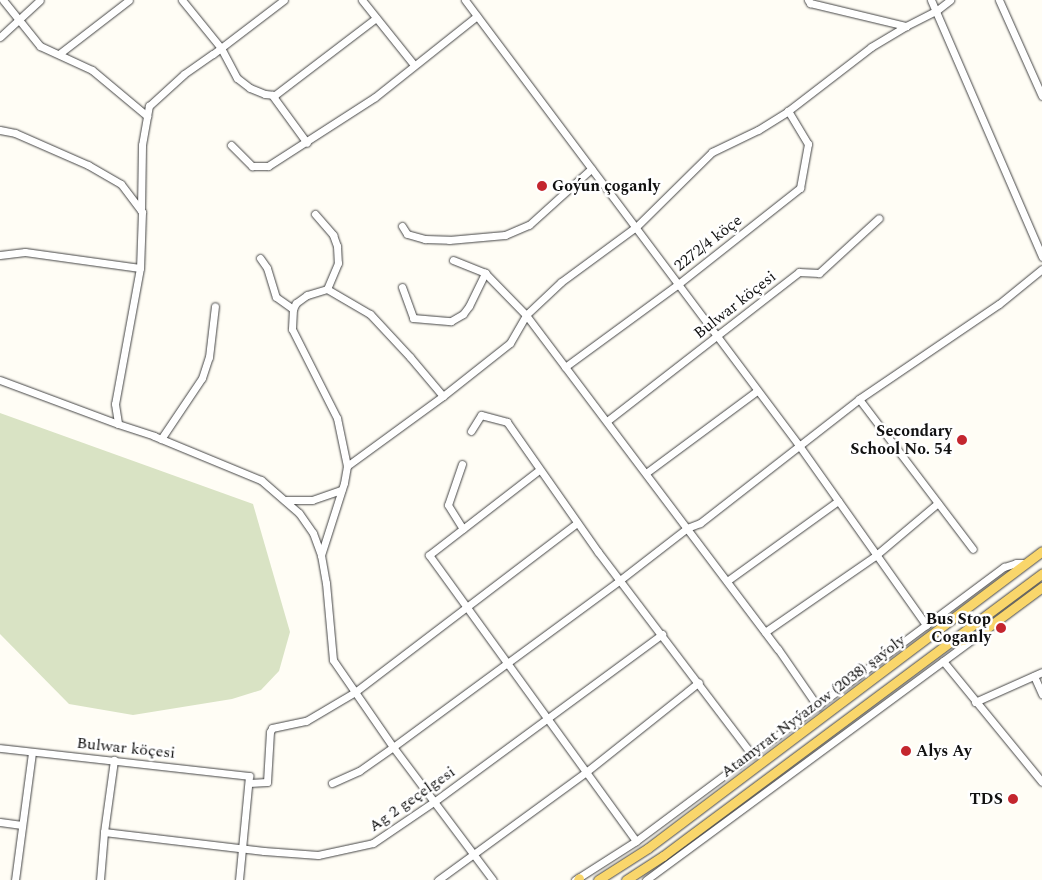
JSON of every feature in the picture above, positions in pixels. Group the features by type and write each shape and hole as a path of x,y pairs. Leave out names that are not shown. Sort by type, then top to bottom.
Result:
{"main road":[{"name":"Atamyrat Nyýazow (2038) şaýoly","path":"598,880 648,848 1042,551"},
{"name":"Atamyrat Nyýazow (2038) şaýoly","path":"626,880 648,866 1029,584 1042,572"},
{"path":"1019,604 1029,584"},
{"path":"947,644 975,638 1042,587"},
{"path":"642,880 648,866"}],"street":[{"path":"3,0 17,20 40,46 92,70 147,116"},
{"path":"0,37 40,0"},
{"path":"58,54 129,0"},
{"path":"182,0 221,48 237,78 250,88 275,95 376,18"},
{"path":"118,424 115,404 140,268 142,145 148,106 184,74 284,0"},
{"path":"362,0 414,65"},
{"path":"465,0 636,227 756,391 798,444 875,556 926,625"},
{"path":"808,0 810,3 906,26"},
{"path":"931,0 1042,257"},
{"path":"346,466 443,396 510,342 526,315 561,282 636,227 712,152 758,130 788,111 870,47 936,11 950,0"},
{"path":"999,0 1042,96"},
{"path":"231,145 252,166 260,168 268,166 307,143 375,97 477,16"},
{"path":"272,94 307,143"},
{"name":"2272/4 köçe","path":"565,366 677,285 800,188 808,144 788,111"},
{"path":"0,130 15,133 70,157 122,184 141,210"},
{"path":"402,226 407,234 425,239 449,240 505,235 529,224 591,169"},
{"path":"315,214 333,235 337,246 338,263 327,289"},
{"name":"Bulwar köçesi","path":"606,421 799,272 819,273 879,218"},
{"path":"0,255 24,252 140,268"},
{"path":"260,258 267,268 276,297 293,309"},
{"path":"453,260 485,273 526,315 765,632 818,707"},
{"path":"332,783 359,771 508,663 687,528 700,523 798,444 859,399 999,304 1042,269"},
{"path":"402,287 413,318 451,321 463,314 469,306 485,273"},
{"path":"321,555 341,490 346,466 337,418 292,329 293,309 296,303 307,295 327,289 370,314 443,396"},
{"path":"161,439 202,378 209,357 215,306"},
{"path":"0,380 161,439 261,480 299,513 313,533 321,555 326,583 333,660 393,746 475,854 492,880"},
{"path":"646,473 756,391"},
{"path":"859,399 973,549"},
{"path":"470,431 481,415 507,422 577,523 699,682 752,755"},
{"path":"462,464 448,504 463,529"},
{"path":"539,470 429,555 636,841"},
{"path":"285,500 312,500 341,490"},
{"path":"727,581 838,501"},
{"path":"765,632 875,556 938,503"},
{"path":"239,880 244,849 249,779 267,782 270,732 272,728 306,721 355,692 577,523"},
{"path":"577,879 636,841 1004,567 1016,563 1027,563"},
{"name":"Ag 2 geçelgesi","path":"104,832 244,849 318,855 373,843 435,801 662,634"},
{"path":"646,880 975,638"},
{"path":"943,661 1042,782"},
{"path":"975,702 1042,672"},
{"path":"1034,676 1042,694"},
{"path":"438,880 586,772 699,682"},
{"name":"Bulwar köçesi","path":"0,748 114,760 249,779"},
{"path":"15,880 32,752"},
{"path":"100,880 104,832 114,760"},
{"path":"0,822 22,824"}],"green space":[{"path":"0,413 253,504 290,632 279,671 261,690 232,699 133,715 69,704 0,634"}],"place":[{"name":"Goýun çoganly","path":"542,186"},
{"name":"Secondary School No. 54","path":"962,440"},
{"name":"Bus Stop Coganly","path":"1001,628"},
{"name":"Alys Ay","path":"906,751"},
{"name":"TDS","path":"1013,799"}]}
